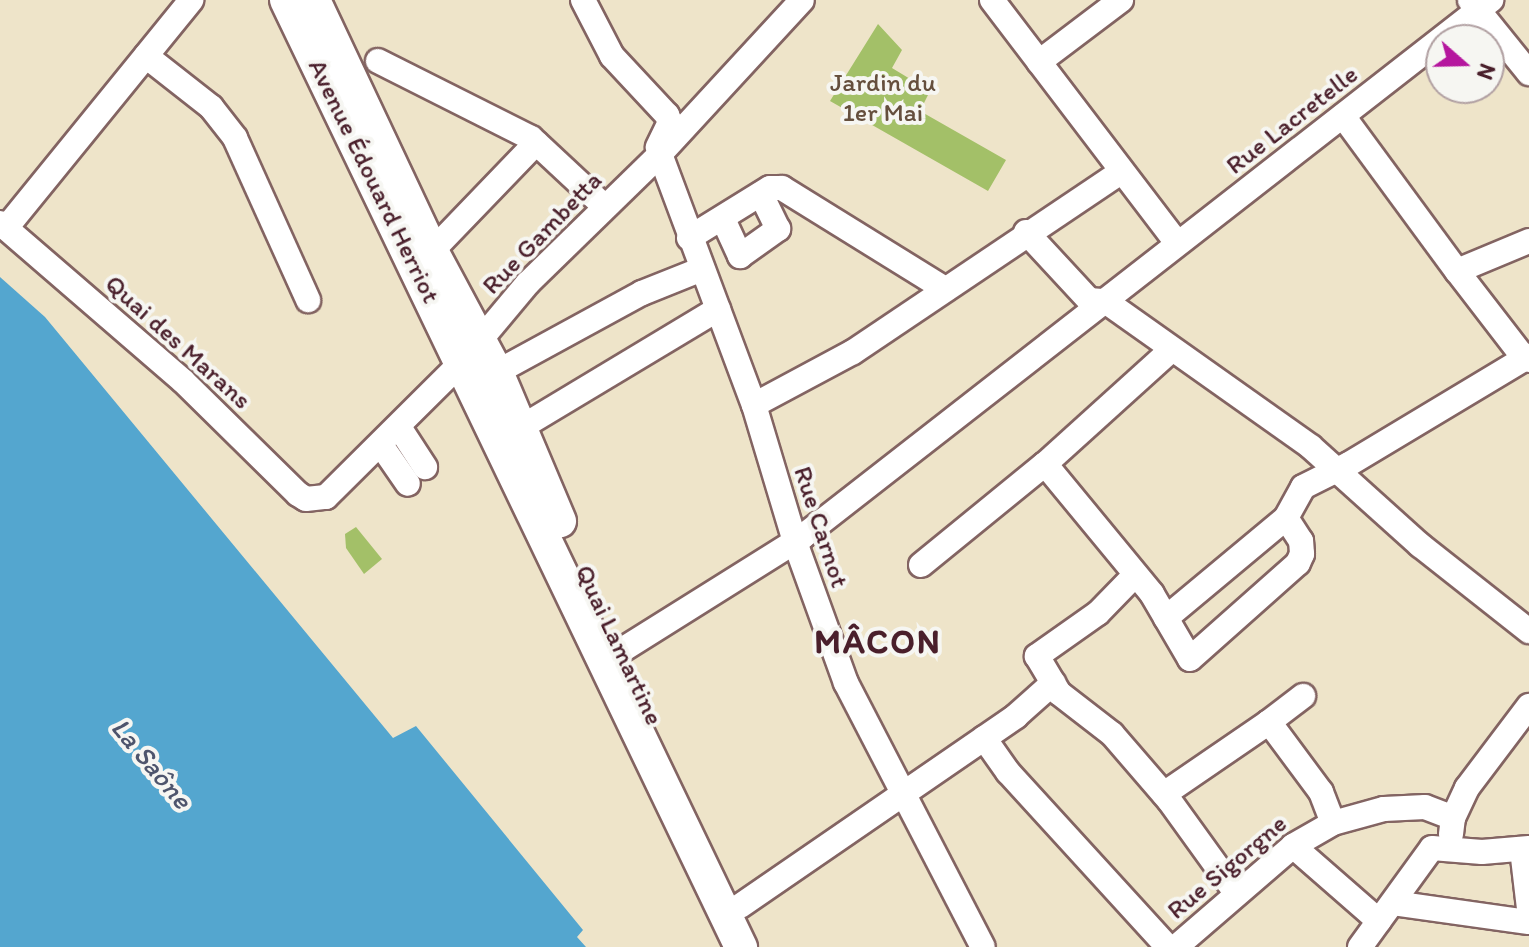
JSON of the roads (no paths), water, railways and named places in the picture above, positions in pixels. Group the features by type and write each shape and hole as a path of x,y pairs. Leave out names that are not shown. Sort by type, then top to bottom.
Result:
{"main road":[{"name":"Avenue Édouard Herriot","path":"286,0 373,180 472,364"},
{"name":"Avenue Édouard Herriot","path":"318,5 432,251 472,364"},
{"name":"Quai Lamartine","path":"472,364 520,428 555,510 762,947"},
{"name":"Quai Lamartine","path":"472,364 741,947"}],"street":[{"path":"3,226 191,0"},
{"path":"583,0 612,56 660,104 670,122 656,157"},
{"name":"Rue Gambetta","path":"317,500 336,489 399,427 472,364 528,283 656,157 802,0"},
{"path":"992,0 1177,243"},
{"path":"1039,62 1121,0"},
{"path":"1481,3 1529,62"},
{"path":"1481,3 1529,73"},
{"name":"Rue Lacretelle","path":"622,650 795,542 1343,116 1481,3"},
{"path":"146,56 211,107 235,138 308,300"},
{"path":"378,61 530,138 605,207"},
{"path":"660,104 672,110 696,111"},
{"path":"1166,618 1286,518 1303,487 1336,471 1528,358 1457,271 1343,116"},
{"path":"432,251 530,138"},
{"name":"Rue Carnot","path":"656,157 754,405 795,542 846,683 983,947"},
{"path":"754,405 853,352 1121,172"},
{"path":"689,238 770,188 782,188 816,206 945,289"},
{"path":"723,219 740,256 778,229 761,194"},
{"name":"Quai des Marans","path":"3,226 183,381 298,494 317,500"},
{"path":"1027,234 1089,300 1105,301 1170,351 1311,447 1420,545 1529,631"},
{"path":"1457,271 1529,241"},
{"path":"555,510 520,456 472,364 702,269"},
{"path":"520,428 718,309"},
{"path":"921,565 1045,464 1170,351"},
{"path":"381,445 417,475 399,427"},
{"path":"1045,464 1152,594 1190,659 1298,563 1302,554 1301,541 1286,518"},
{"path":"1135,575 1098,613 1037,656 1059,693 1112,734 1164,794 1236,893"},
{"path":"740,906 984,738 1053,683"},
{"path":"1164,794 1303,696"},
{"path":"1449,848 1453,818 1467,788 1529,706"},
{"path":"1269,722 1321,792 1333,823"},
{"path":"984,738 1017,783 1168,947"},
{"name":"Rue Sigorgne","path":"1176,947 1293,846 1333,823 1384,809 1425,807 1453,818"},
{"path":"1293,846 1386,912 1529,922"},
{"path":"1361,946 1422,857 1432,848 1482,852 1525,849 1529,909"}],"water":[{"name":"La Saône","path":"0,277 45,317 393,738 416,726 583,930 577,937 586,947 0,947"}],"district":[{"name":"MÂCON","path":"878,642"}],"park label":[{"name":"Jardin du 1er Mai","path":"883,98"}]}
